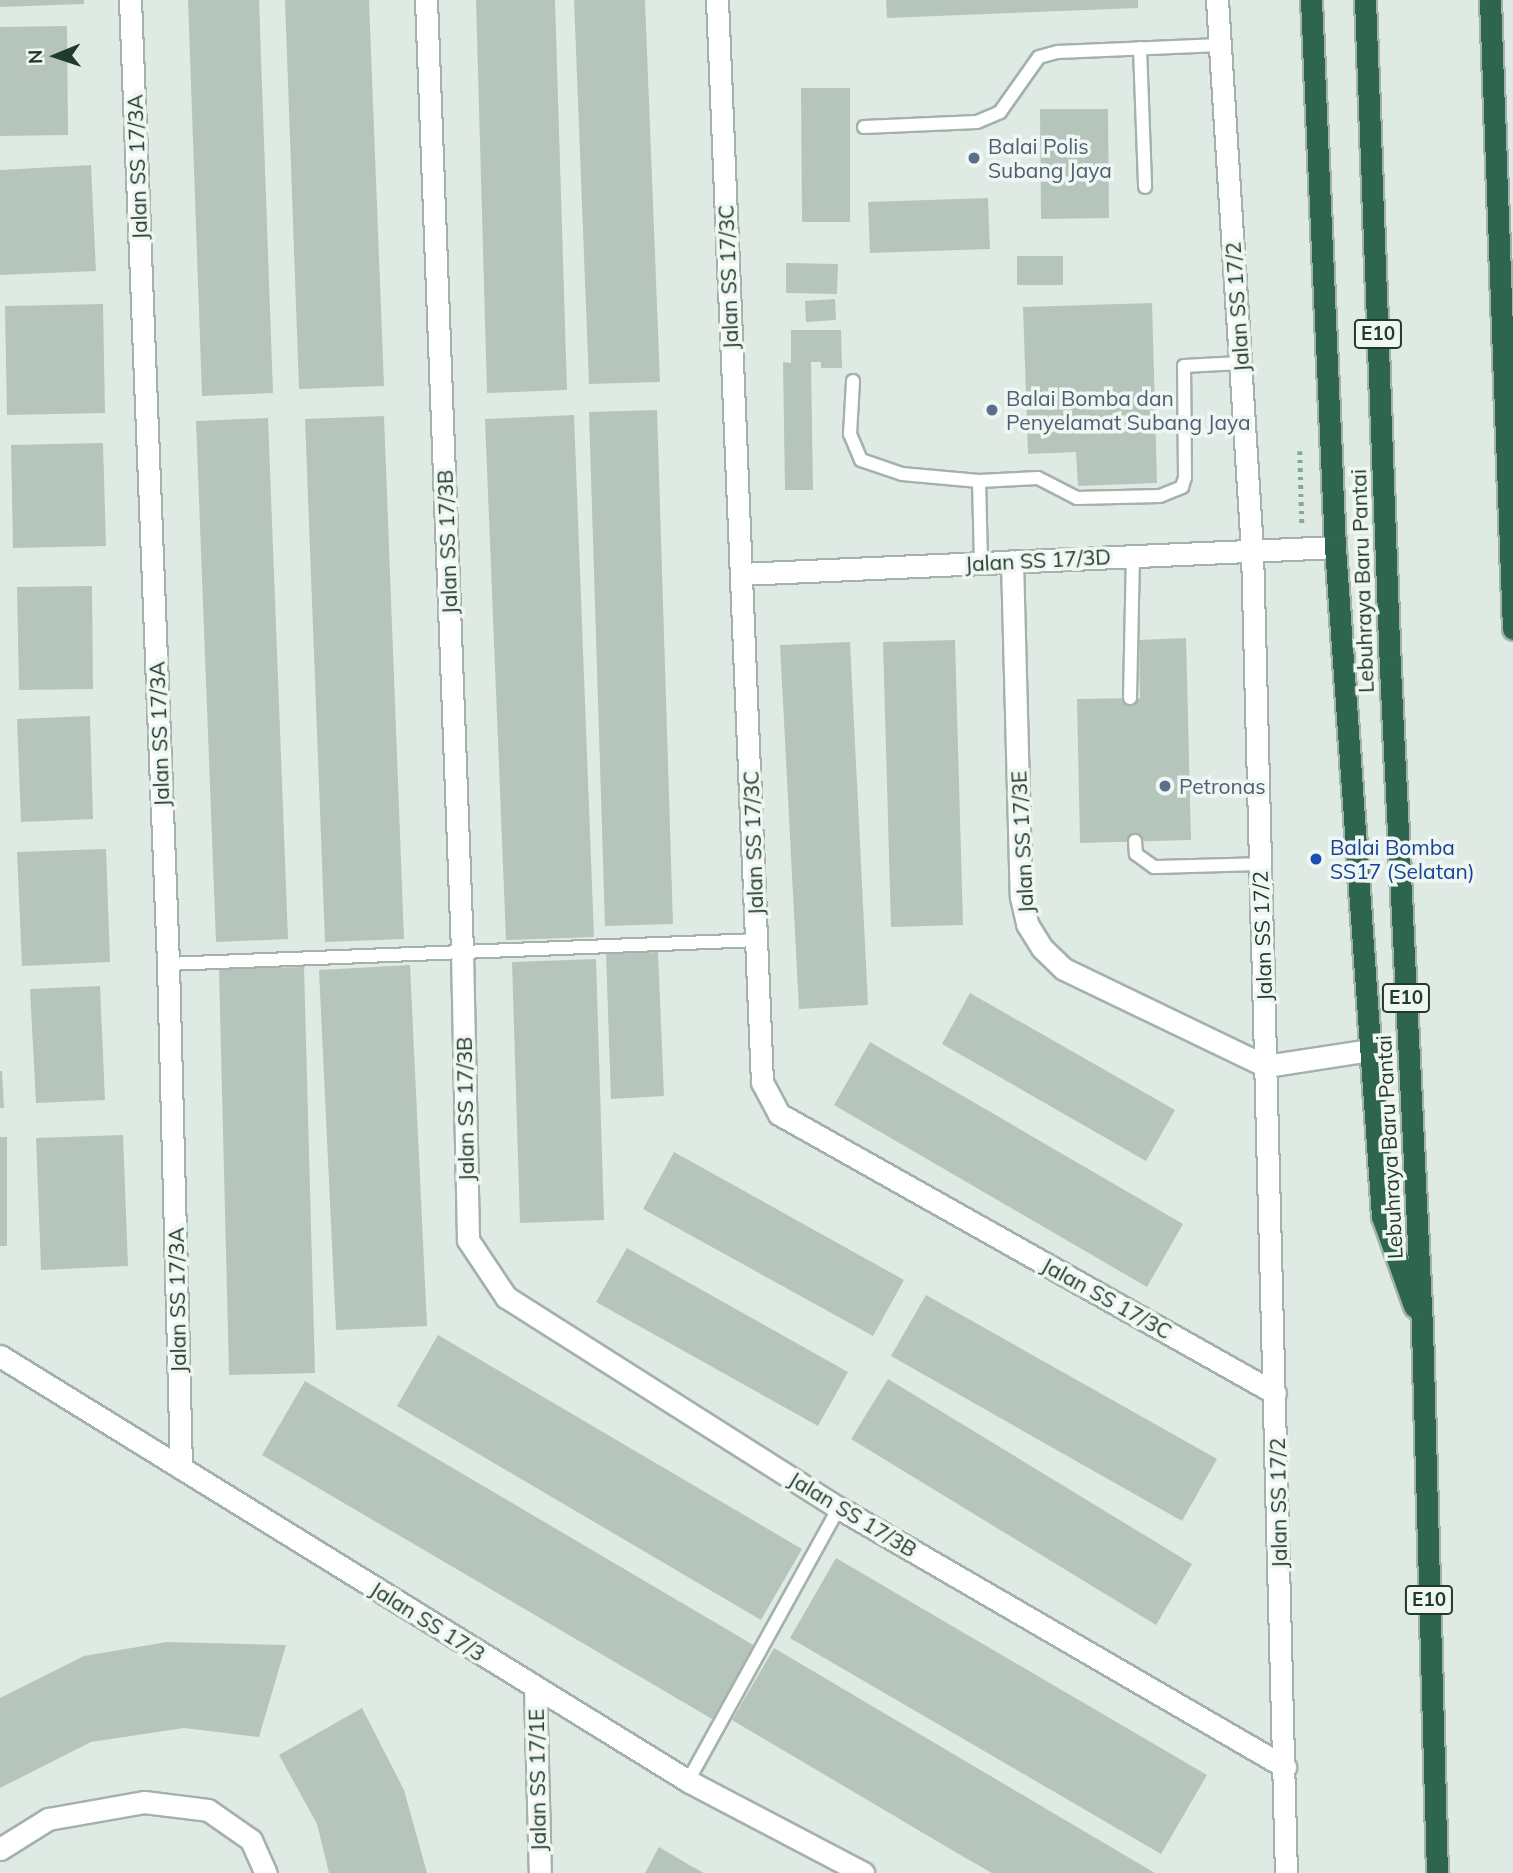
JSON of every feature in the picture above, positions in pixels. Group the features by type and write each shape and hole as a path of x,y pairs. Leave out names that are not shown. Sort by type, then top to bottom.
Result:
{"highway":[{"path":"1311,0 1335,547 1382,1216 1422,1327"},
{"name":"Lebuhraya Baru Pantai","path":"1365,0 1390,668 1422,1327 1437,1873"},
{"path":"1490,0 1513,629"}],"street":[{"name":"Jalan SS 17/3A","path":"130,0 168,964 181,1468"},
{"name":"Jalan SS 17/3B","path":"426,0 462,952 468,1240 506,1297 839,1508 1285,1767"},
{"name":"Jalan SS 17/3C","path":"717,0 762,1082 779,1114 1275,1393"},
{"name":"Jalan SS 17/2","path":"1217,0 1252,550 1286,1873"},
{"name":"Jalan SS 17/3D","path":"741,573 1335,547"},
{"name":"Jalan SS 17/3E","path":"1012,561 1021,897 1027,924 1041,948 1064,969 1266,1066"},
{"path":"1266,1066 1371,1050"},
{"name":"Jalan SS 17/3","path":"0,1356 688,1781 863,1873"},
{"name":"Jalan SS 17/1E","path":"535,1687 540,1873"},
{"path":"0,1849 48,1818 144,1802 208,1810 251,1840 266,1873"}],"lane":[{"path":"864,127 977,122 1000,112 1039,57 1220,44"},
{"path":"1140,48 1145,187"},
{"path":"853,381 850,434 862,460 902,474 979,481 1038,478 1077,498 1174,494 1185,477 1184,366 1240,363"},
{"path":"979,481 981,563"},
{"path":"1130,698 1133,556"},
{"path":"1135,841 1136,854 1154,867 1260,864"},
{"path":"168,964 757,940"},
{"path":"688,1781 839,1508"}],"building":[{"path":"0,0 84,0 84,4 0,7"},
{"path":"188,0 259,0 273,393 202,396"},
{"path":"285,0 369,0 384,386 299,389"},
{"path":"476,0 555,0 567,390 487,393"},
{"path":"574,0 645,0 660,382 589,384"},
{"path":"886,0 1138,0 1138,8 887,18"},
{"path":"67,26 68,135 0,136 0,27"},
{"path":"801,88 850,88 850,222 802,222"},
{"path":"1040,109 1108,109 1109,218 1041,219"},
{"path":"91,165 96,271 0,275 0,170"},
{"path":"988,198 990,249 870,253 868,202"},
{"path":"1017,256 1063,256 1063,285 1017,285"},
{"path":"786,263 838,264 837,294 786,293"},
{"path":"835,299 836,320 806,322 805,301"},
{"path":"1152,303 1157,483 1078,486 1076,452 1028,454 1023,307"},
{"path":"103,304 105,413 7,415 5,306"},
{"path":"791,330 841,330 842,368 821,368 821,362 811,362 813,490 785,490 783,362 791,363"},
{"path":"657,410 673,924 605,926 589,412"},
{"path":"574,415 594,937 506,940 485,419"},
{"path":"384,416 404,939 325,942 305,419"},
{"path":"268,418 288,939 216,942 196,421"},
{"path":"103,443 106,546 13,548 11,445"},
{"path":"92,586 93,689 19,690 17,587"},
{"path":"1186,638 1191,840 1080,843 1077,699 1140,698 1139,640"},
{"path":"955,640 963,925 891,927 883,642"},
{"path":"850,642 868,1005 799,1009 780,645"},
{"path":"90,716 93,819 21,822 17,719"},
{"path":"106,849 110,962 22,966 17,852"},
{"path":"658,952 664,1096 611,1099 606,954"},
{"path":"596,959 604,1220 520,1223 512,962"},
{"path":"410,965 427,1326 336,1330 319,970"},
{"path":"304,967 315,1373 229,1375 219,969"},
{"path":"100,986 105,1100 36,1103 30,989"},
{"path":"970,993 1175,1110 1146,1161 942,1044"},
{"path":"870,1042 1183,1224 1147,1287 834,1105"},
{"path":"2,1071 4,1108 0,1108"},
{"path":"123,1135 128,1266 41,1270 36,1138"},
{"path":"0,1137 7,1137 7,1246 0,1246"},
{"path":"674,1152 904,1280 873,1336 643,1209"},
{"path":"627,1248 848,1372 818,1426 596,1302"},
{"path":"926,1295 1217,1459 1182,1521 891,1356"},
{"path":"438,1335 802,1549 761,1620 397,1406"},
{"path":"888,1379 1192,1564 1156,1625 851,1439"},
{"path":"305,1381 755,1646 712,1719 262,1455"},
{"path":"836,1558 1207,1775 1161,1854 790,1638"},
{"path":"167,1642 286,1645 259,1737 184,1728 91,1742 0,1788 0,1698 84,1656"},
{"path":"774,1648 1155,1873 992,1873 957,1853 732,1720"},
{"path":"362,1708 404,1790 427,1873 329,1873 317,1824 279,1755"},
{"path":"659,1847 691,1866 704,1873 645,1873"}],"place":[{"name":"Balai Polis Subang Jaya","path":"974,158"},
{"name":"Balai Bomba dan Penyelamat Subang Jaya","path":"992,410"},
{"name":"Petronas","path":"1165,786"},
{"name":"Balai Bomba SS17 (Selatan)","path":"1316,859"}]}
